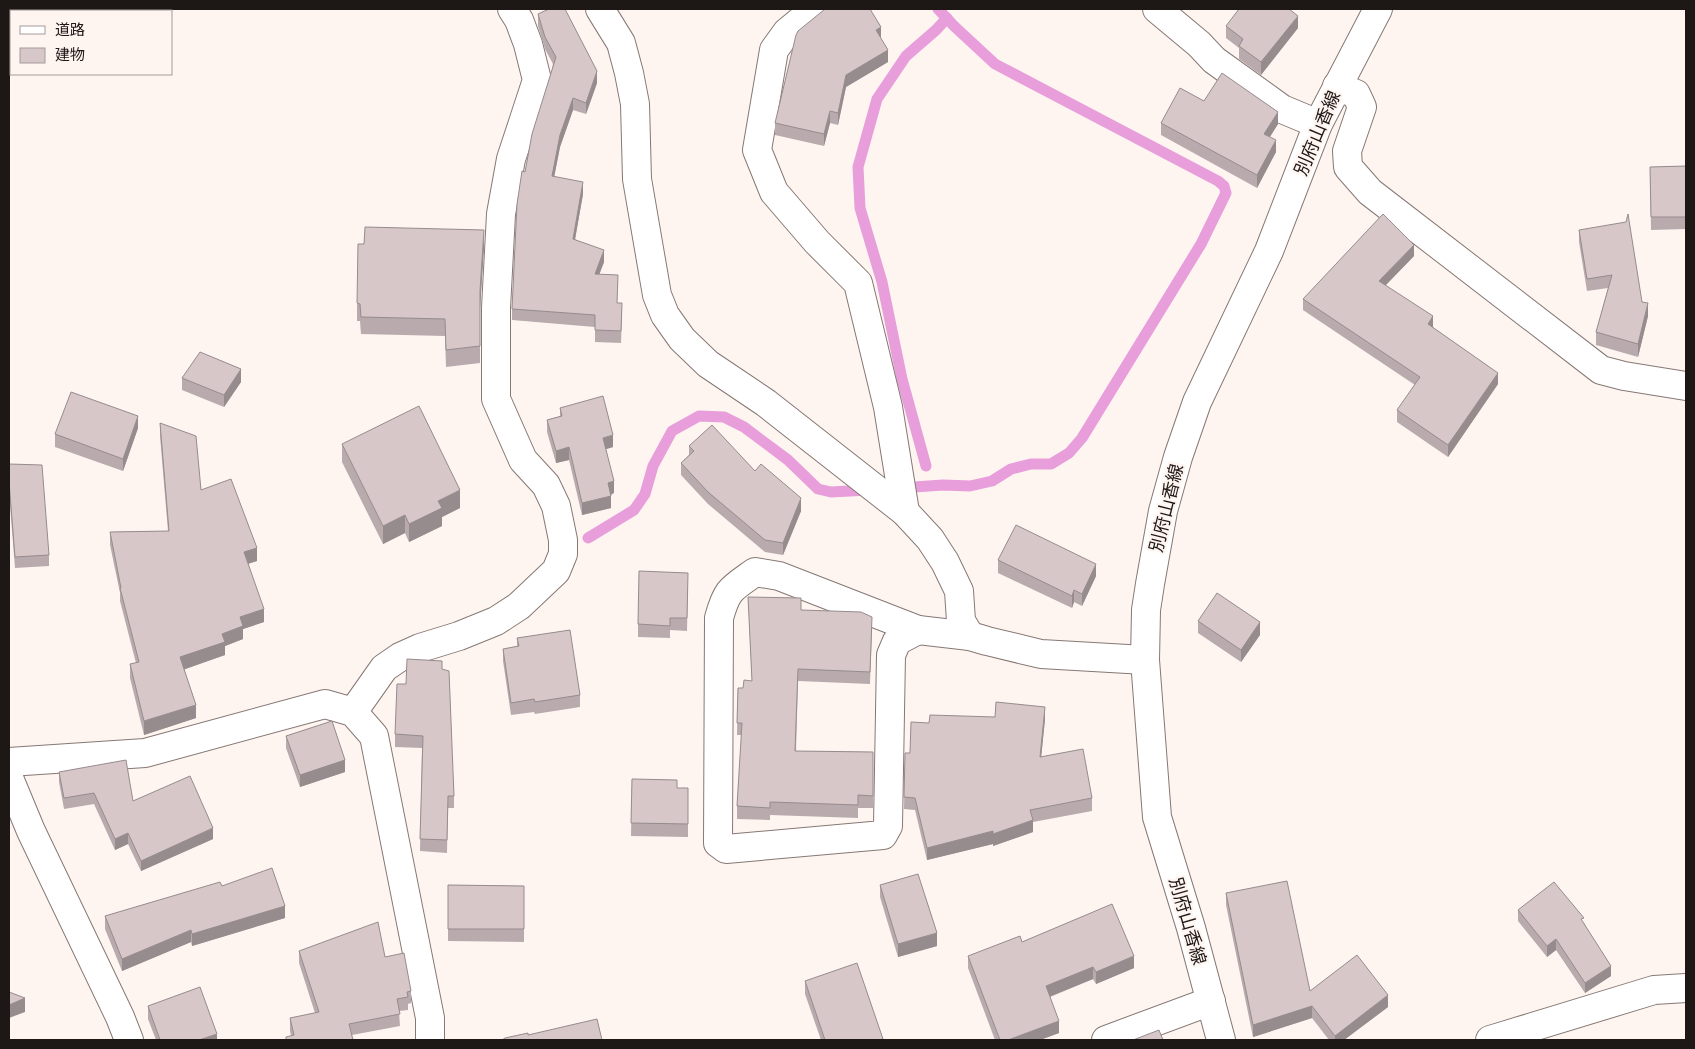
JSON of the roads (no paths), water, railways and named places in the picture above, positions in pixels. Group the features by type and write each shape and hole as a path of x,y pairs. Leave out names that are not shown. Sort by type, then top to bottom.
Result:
{"street":[{"path":"353,712 384,668 400,657 420,648 459,636 496,621 519,606 556,571 563,554 563,540 556,506 546,485 523,460 496,399 496,308 501,214 512,158 537,80 528,44 519,20 512,9"},
{"path":"600,9 621,43 629,73 635,104 637,179 657,295 665,315 682,339 708,364 766,403 905,512 930,539 945,562 959,591 961,621 970,636"},
{"path":"815,9 787,32 774,50 757,150 774,192 817,242 858,282 888,407 905,512"},
{"path":"1157,9 1199,44 1214,60 1282,109 1318,124"},
{"name":"別府山香線","path":"1222,1040 1191,928 1157,817 1145,660 1146,610 1153,563 1163,511 1178,457 1197,402 1269,251 1318,124 1378,9"},
{"path":"1337,86 1356,94 1362,107 1347,151 1348,167 1370,192 1601,370 1624,376 1686,386"},
{"path":"918,630 897,641 891,656 888,826 884,835 726,849 718,843 719,618 724,599 731,589 754,572 779,576 918,630 970,636 1041,654 1145,660"},
{"path":"9,762 145,753 325,704 353,712 374,736 430,1018 430,1040"},
{"path":"9,778 31,831 120,1017 129,1040"},
{"path":"1490,1040 1654,990 1686,988"},
{"path":"1106,1040 1211,1001"}],"waterway":[{"path":"900,488 943,485 970,486 992,481 1011,469 1031,464 1051,464 1069,453 1082,438 1201,244 1226,193 1224,186 1218,181 995,64 938,9"},
{"path":"926,466 902,379 882,282 860,208 858,167 877,99 906,56 947,18"},
{"path":"588,538 634,510 645,494 653,466 672,431 699,416 724,417 744,427 788,460 818,489 831,492 869,490"}]}
